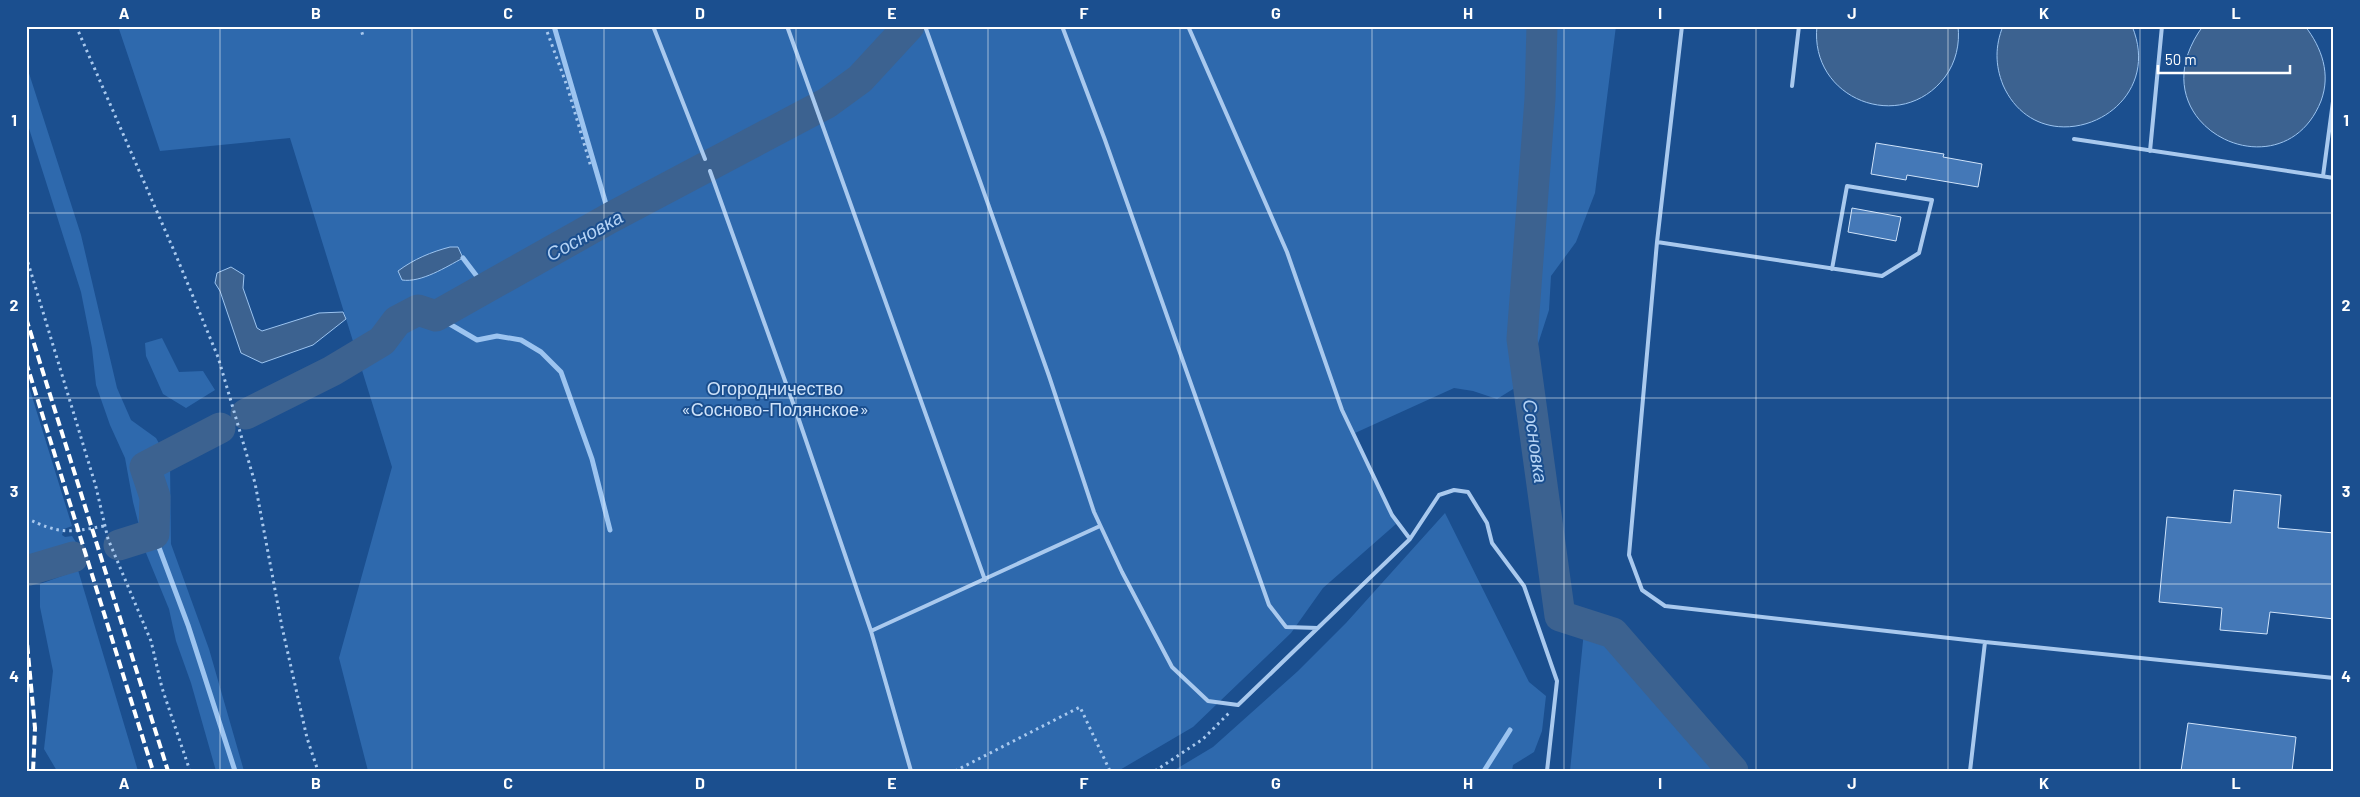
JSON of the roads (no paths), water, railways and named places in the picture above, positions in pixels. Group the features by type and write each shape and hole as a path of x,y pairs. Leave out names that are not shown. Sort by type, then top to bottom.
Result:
{"lane":[{"path":"653,26 705,159"},
{"path":"787,26 985,580"},
{"path":"926,26 1100,526 1172,667 1208,701 1238,705 1410,539 1439,495 1454,490 1468,492 1487,522 1492,543 1524,586 1557,681 1547,771"},
{"path":"1062,26 1105,140 1269,605 1286,627 1318,628"},
{"path":"1188,26 1286,252 1342,410 1392,515 1410,539"},
{"path":"1682,26 1657,242 1629,555 1642,590 1665,606 1984,642 2334,678"},
{"path":"1792,86 1799,26"},
{"path":"2150,151 2162,26"},
{"path":"2323,176 2334,94"},
{"path":"2074,139 2334,178"},
{"path":"710,171 798,416 871,630 911,771"},
{"path":"1657,242 1832,269 1882,276 1919,253 1932,200 1847,186 1832,269"},
{"path":"871,630 985,580 1100,526"},
{"path":"1970,771 1984,642"}],"waterway":[{"path":"554,26 610,218"},
{"name":"Сосновка","path":"246,414 332,371 382,341 397,321 418,310 436,316 610,218 827,103 860,79 909,26"},
{"name":"Сосновка","path":"1542,26 1540,99 1522,339 1560,616 1613,633 1733,771"},
{"path":"463,258 485,287"},
{"path":"436,316 477,340 497,336 521,340 541,352 561,372 592,459 610,530"},
{"name":"Сосновка","path":"119,545 154,534 155,497 145,467 220,428"},
{"path":"154,534 188,625 235,771"},
{"name":"Сосновка","path":"26,571 73,557"},
{"path":"1484,771 1510,730"}],"railway":[{"path":"26,318 168,771"},
{"path":"26,362 153,771"},
{"path":"26,632 35,728 33,771"}],"park label":[{"name":"Огородничество «Сосново-Полянское»","path":"775,398"}]}
